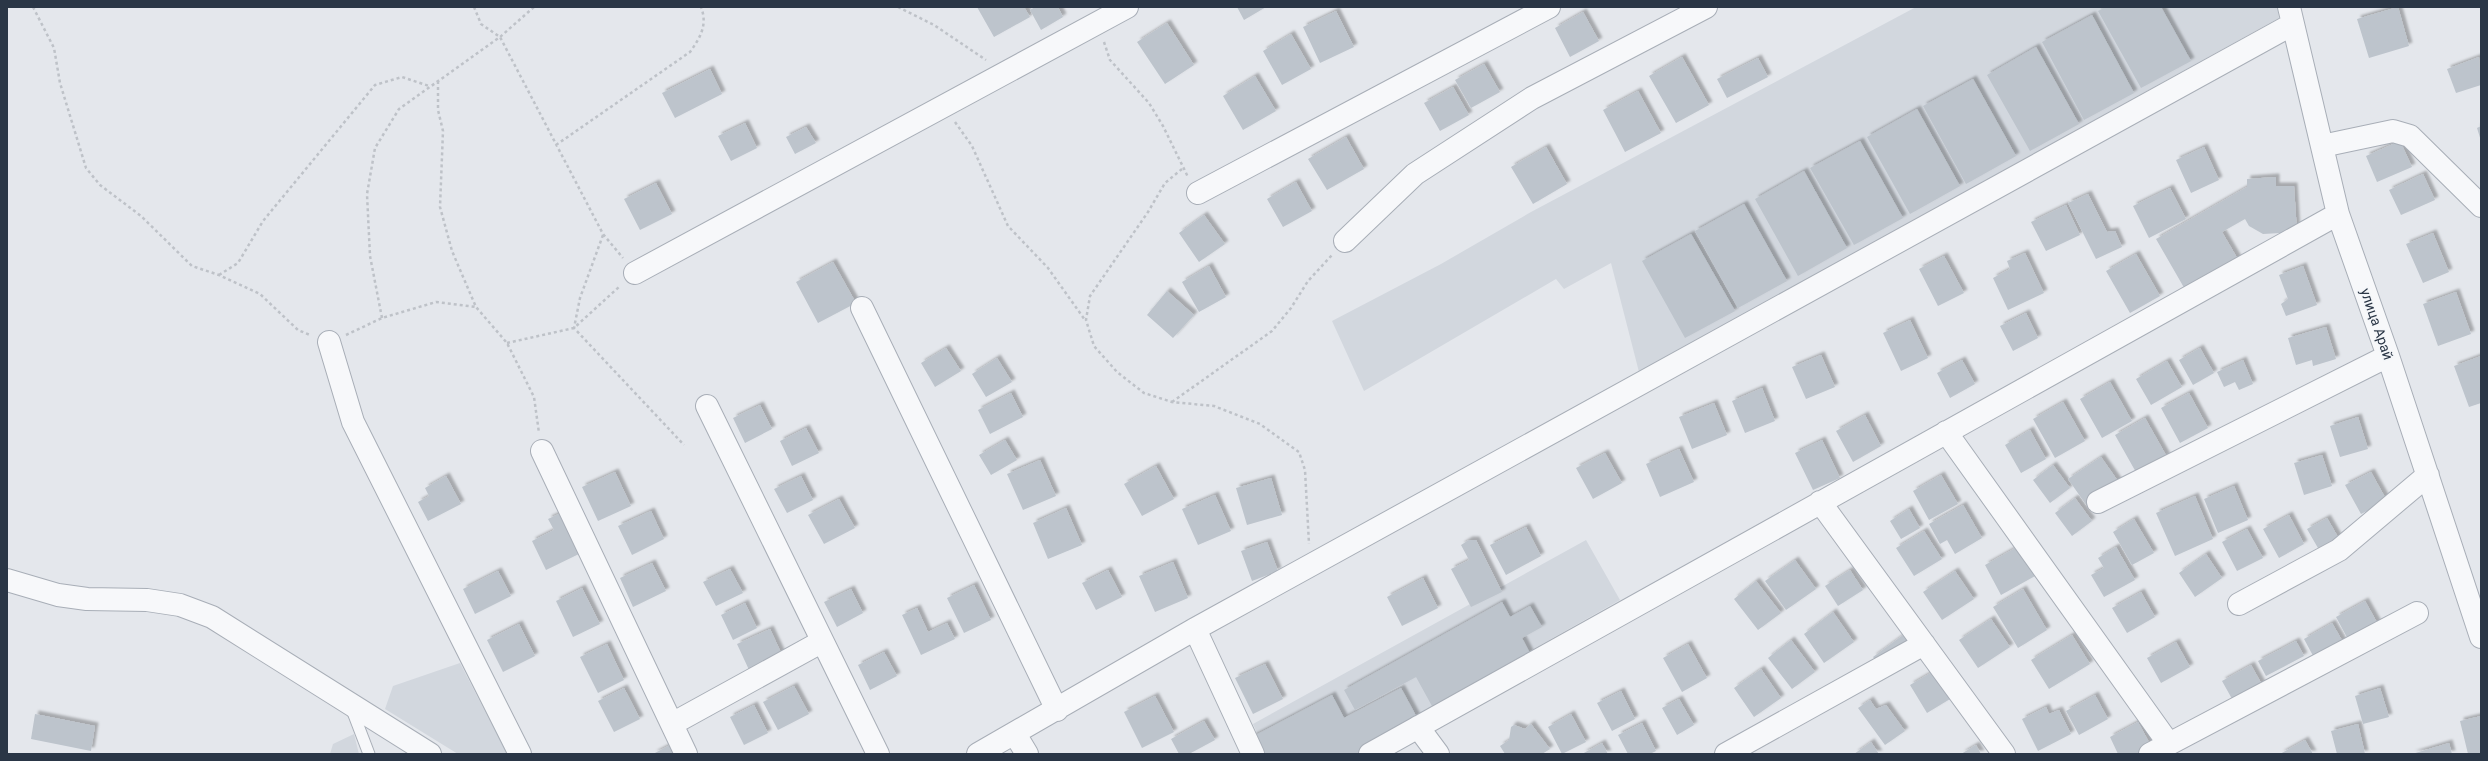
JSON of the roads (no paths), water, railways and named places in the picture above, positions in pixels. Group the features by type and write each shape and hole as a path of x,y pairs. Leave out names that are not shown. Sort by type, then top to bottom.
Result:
{"street":[{"path":"635,272 1127,7"},
{"path":"1198,193 1549,7"},
{"path":"1345,241 1422,169 1532,98 1706,7"},
{"path":"978,754 1057,710 1195,629 1314,564 2291,16"},
{"name":"улица Арай","path":"2291,16 2338,214 2388,356 2480,632"},
{"path":"2322,146 2393,131 2410,136 2481,206"},
{"path":"1370,754 2338,214"},
{"path":"862,308 1057,710"},
{"path":"329,342 353,422 520,754"},
{"path":"2098,502 2388,356"},
{"path":"707,406 821,642 878,754"},
{"path":"1946,432 2169,744"},
{"path":"542,451 686,754"},
{"path":"2239,604 2339,550 2428,475"},
{"path":"1820,502 2004,754"},
{"path":"7,580 72,597 147,600 180,605 212,617 430,754"},
{"path":"2150,754 2417,613"},
{"path":"1195,629 1254,754"},
{"path":"672,724 821,642"},
{"path":"1726,754 1924,644"},
{"path":"1418,727 1438,754"},
{"path":"1015,734 1027,754"}],"lane":[{"path":"349,703 369,754"}]}
